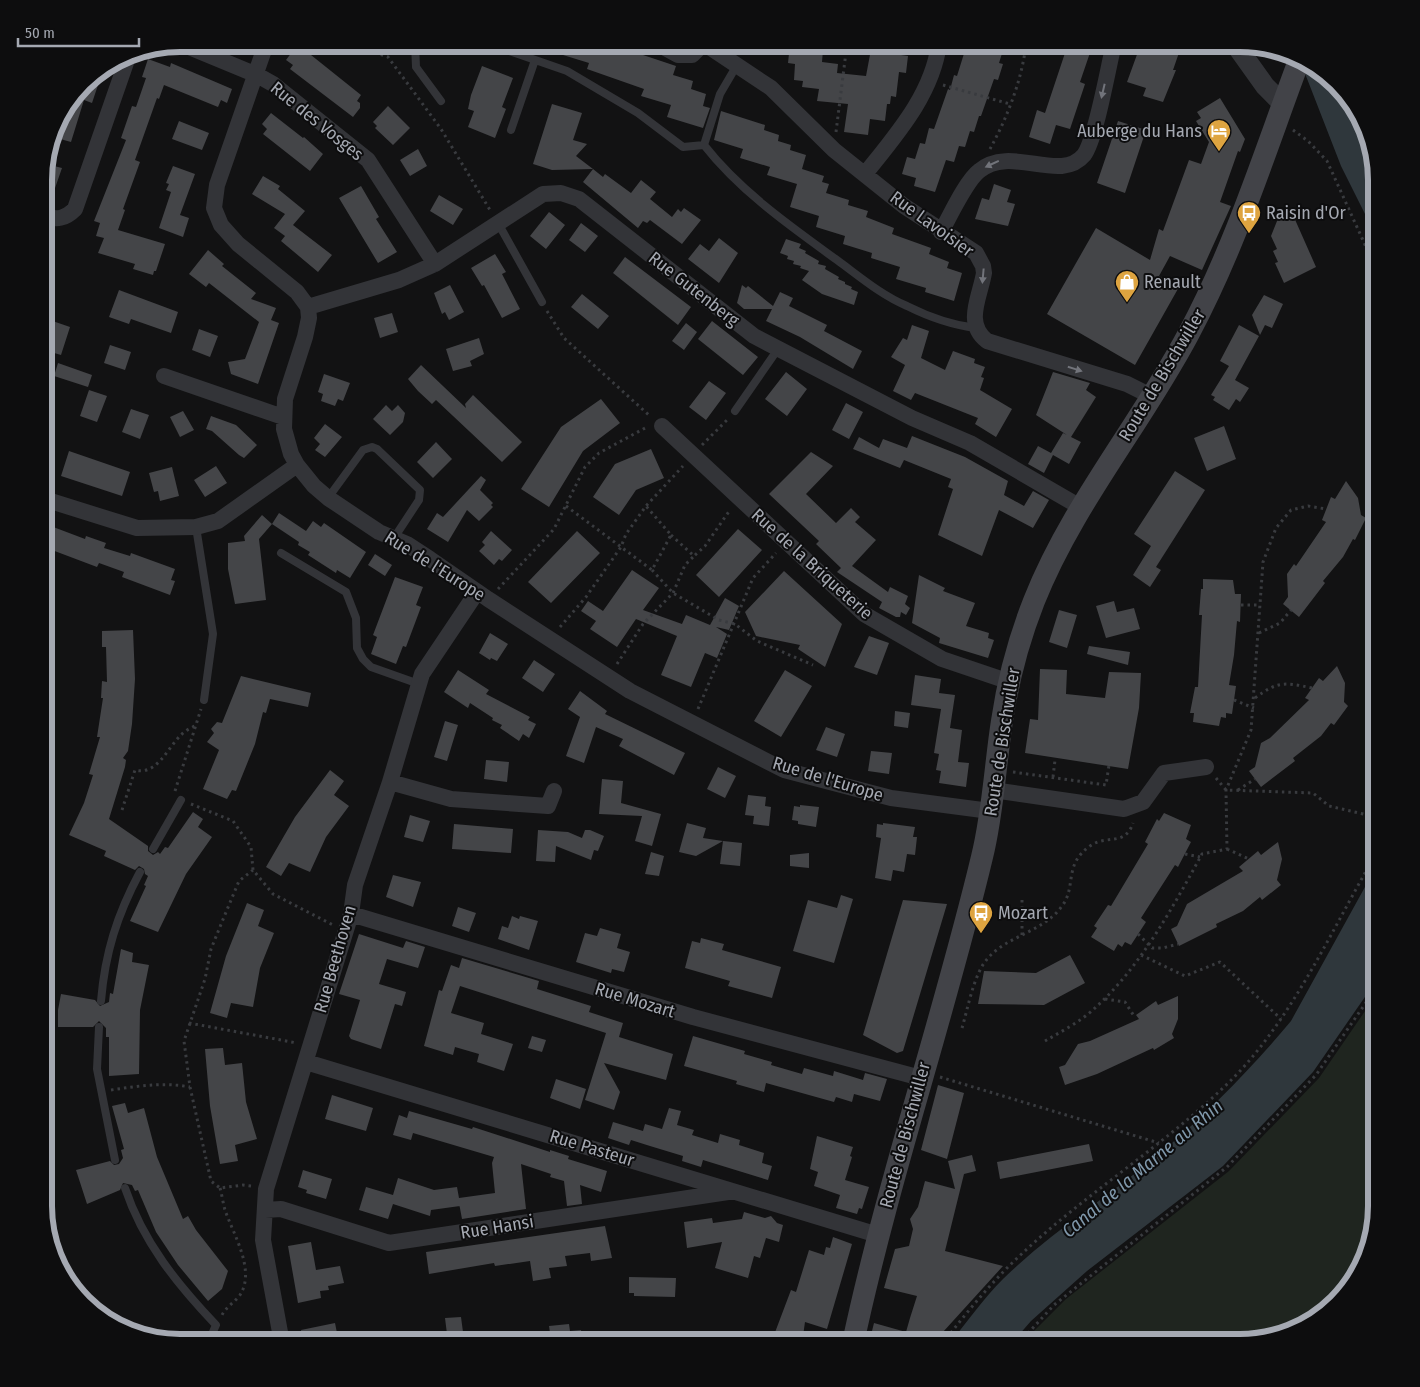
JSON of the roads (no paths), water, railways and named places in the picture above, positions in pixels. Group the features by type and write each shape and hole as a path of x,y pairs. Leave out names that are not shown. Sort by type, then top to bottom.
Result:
{"main road":[{"name":"Route de Bischwiller","path":"856,1334 878,1235 983,854 992,801 1002,716 1020,643 1034,603 1055,554 1188,336 1217,279 1243,217 1297,67"}],"street":[{"name":"Rue des Vosges","path":"204,53 257,75 273,84 368,160 435,264"},
{"path":"263,53 217,185 214,208 221,225 238,244 297,292 308,308"},
{"name":"Rue Lavoisier","path":"674,53 678,55 692,55 694,53"},
{"name":"Rue Lavoisier","path":"719,53 771,88 834,150 941,232 976,253 983,266 983,282 975,311 976,328"},
{"path":"865,174 911,116 928,81 936,53"},
{"path":"941,232 975,175 998,160 1061,167 1077,160 1088,147 1112,53"},
{"path":"1241,53 1281,112"},
{"path":"53,218 68,217 75,209 125,66"},
{"name":"Rue Gutenberg","path":"308,308 399,280 435,264 543,194 561,193 579,199 754,336 912,418 970,443 1082,508"},
{"name":"Rue de l'Europe","path":"308,308 309,318 305,337 288,387 283,417 286,440 297,465 314,486 328,498 379,532 394,538 430,559 482,596 630,691 784,770 891,798 992,801 1124,809 1143,802 1164,773 1206,766"},
{"path":"976,328 980,335 996,345 1127,384 1151,396"},
{"path":"164,376 283,417"},
{"name":"Rue de la Briqueterie","path":"659,424 864,614 942,659 1010,682"},
{"path":"53,502 137,528 196,527 218,521 297,465"},
{"name":"Rue Beethoven","path":"280,1334 263,1240 266,1189 351,914 355,885 390,782 422,674 482,596"},
{"path":"390,782 450,799 548,806 554,791"},
{"name":"Rue Mozart","path":"351,914 693,1018 922,1075"},
{"name":"Rue Pasteur","path":"308,1054 733,1191 878,1235"},
{"name":"Rue Hansi","path":"265,1210 282,1209 389,1244 733,1191"}],"lane":[{"path":"415,53 416,67 441,101"},
{"path":"515,53 568,71 638,113 683,147 704,145"},
{"path":"511,130 535,60"},
{"path":"704,145 720,94 737,64"},
{"path":"704,145 721,166 794,229 876,289 906,306 955,326 976,328"},
{"path":"498,223 542,302"},
{"path":"735,411 778,349"},
{"path":"328,498 363,450 372,447 377,449 420,490 419,500 394,538"},
{"path":"196,527 213,634 204,700"},
{"path":"281,552 346,592 356,618 357,648 363,659 371,667 419,684"},
{"path":"153,849 181,800"},
{"path":"101,1001 104,966 117,923 140,872"},
{"path":"99,1027 97,1069 115,1160"},
{"path":"124,1188 133,1213 162,1263 216,1325 212,1334"}],"water":[{"path":"1303,70 1324,84 1336,96 1346,109 1358,132 1365,156 1367,172 1368,220 1341,166"},
{"name":"Canal de la Marne au Rhin","path":"1368,881 1368,993 1313,1072 1223,1166 1087,1271 1031,1321 1020,1334 957,1334 1003,1279 1061,1229 1163,1151 1213,1105 1261,1056 1291,1021"}],"place":[{"name":"Auberge du Hans","path":"1219,152"},
{"name":"Raisin d'Or","path":"1249,234"},
{"name":"Renault","path":"1127,303"},
{"name":"Mozart","path":"981,934"}]}
